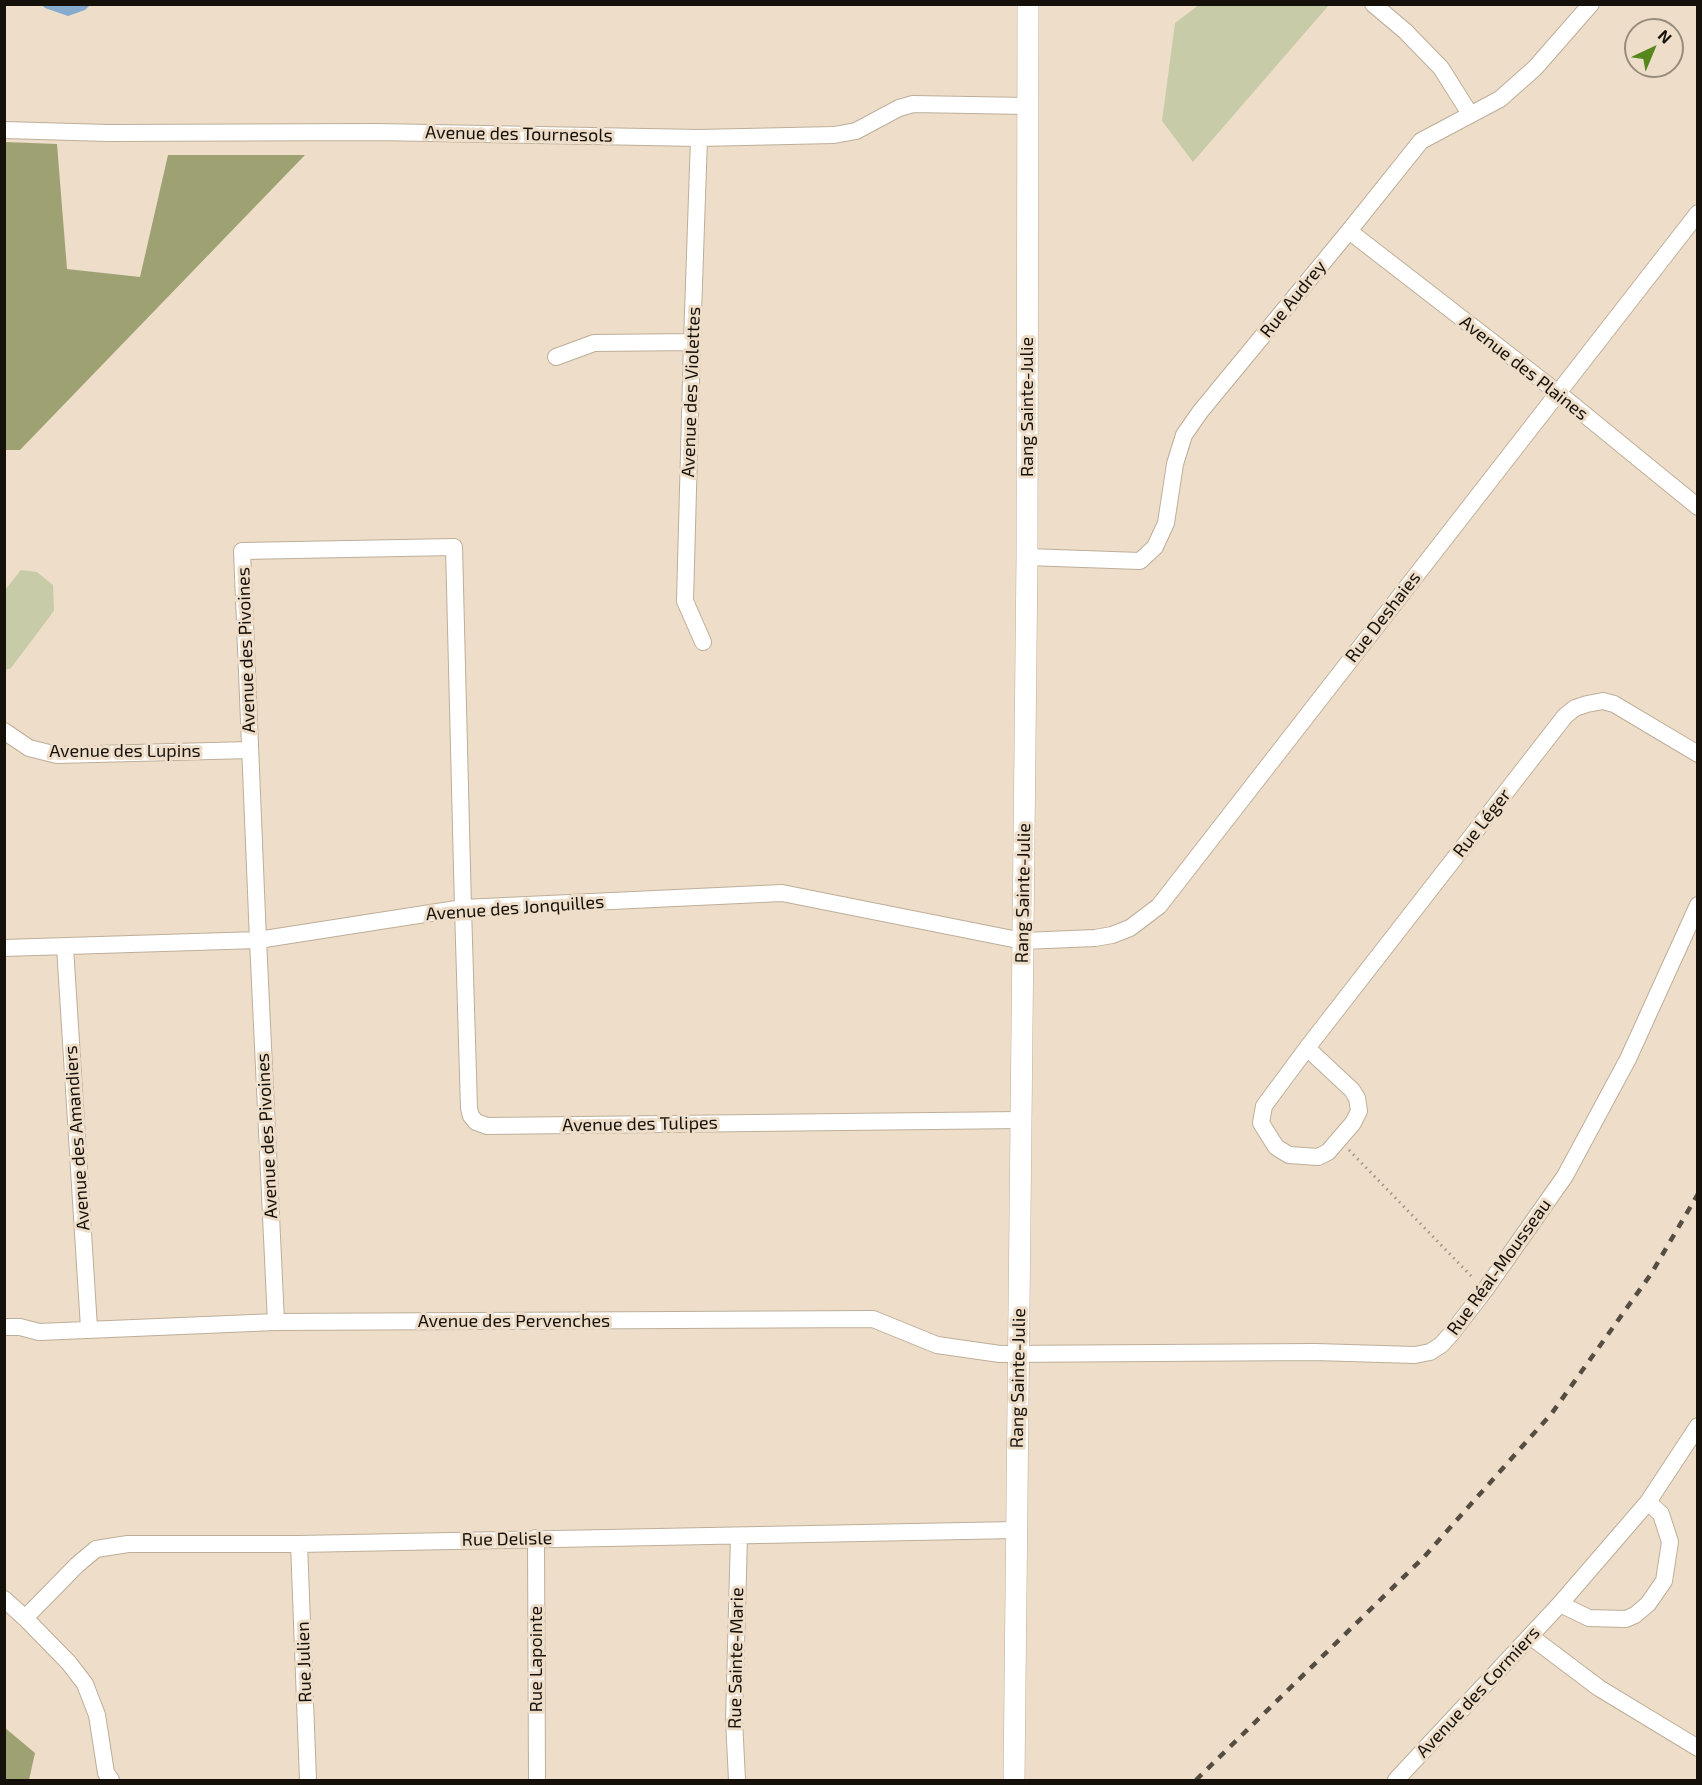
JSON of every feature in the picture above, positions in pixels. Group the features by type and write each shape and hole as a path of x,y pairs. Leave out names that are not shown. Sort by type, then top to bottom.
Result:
{"street":[{"name":"Rang Sainte-Julie","path":"1014,1780 1027,557 1028,4"},
{"path":"1373,4 1405,31 1441,68 1470,114"},
{"name":"Rue Audrey","path":"1027,557 1140,561 1155,547 1166,523 1175,464 1184,435 1200,412 1421,141 1500,99 1535,68 1591,4"},
{"name":"Avenue des Tournesols","path":"4,130 377,132 699,138 834,135 856,131 899,108 913,104 1027,106"},
{"name":"Avenue des Violettes","path":"699,138 685,601 703,642"},
{"name":"Rue Deshaies","path":"1023,941 1077,940 1112,935 1130,928 1159,906 1698,213"},
{"name":"Avenue des Plaines","path":"1349,231 1557,392 1698,507"},
{"path":"556,357 594,343 692,342"},
{"name":"Avenue des Pivoines","path":"276,1322 242,551 454,547 463,908"},
{"name":"Rue Léger","path":"1307,1048 1352,1090 1357,1098 1359,1111 1340,1140 1328,1152 1318,1156 1289,1155 1276,1147 1261,1123 1264,1106 1307,1048 1565,716 1575,708 1603,701 1614,704 1698,754"},
{"name":"Avenue des Lupins","path":"4,731 29,747 57,755 250,750"},
{"name":"Avenue des Jonquilles","path":"4,948 258,940 463,908 782,893 1023,941"},
{"name":"Rue Réal-Mousseau","path":"1018,1355 1315,1352 1415,1355 1430,1352 1442,1345 1485,1290 1565,1176 1628,1059 1698,905"},
{"name":"Avenue des Tulipes","path":"463,908 469,1108 471,1116 479,1124 487,1126 1021,1120"},
{"name":"Avenue des Amandiers","path":"65,947 89,1328"},
{"name":"Avenue des Pervenches","path":"4,1327 20,1327 39,1332 89,1328 276,1322 873,1319 937,1345 1018,1355"},
{"name":"Avenue des Cormiers","path":"1396,1780 1560,1604 1648,1502 1698,1426"},
{"path":"1560,1604 1589,1618 1626,1619 1648,1604 1664,1581 1670,1542 1661,1514 1648,1502"},
{"name":"Rue Delisle","path":"25,1618 77,1564 96,1549 128,1544 299,1544 1017,1530"},
{"name":"Rue Sainte-Marie","path":"736,1780 734,1720 739,1536"},
{"name":"Rue Lapointe","path":"536,1538 537,1780"},
{"name":"Rue Julien","path":"299,1544 309,1780"},
{"path":"4,1599 69,1663 85,1683 97,1715 106,1773 111,1780"},
{"path":"1530,1636 1599,1688 1698,1748"},
{"path":"103,1780 104,1761"}],"path":[{"path":"1340,1140 1485,1290"}],"green space":[{"path":"1200,4 1329,5 1193,162 1162,121 1175,23"},
{"path":"5,142 57,144 67,269 140,277 168,155 305,155 20,450 5,450"},
{"path":"21,570 37,572 53,585 54,611 11,668 5,670 5,590"},
{"path":"4,1727 35,1753 29,1780 5,1780"}],"water":[{"path":"42,5 90,5 85,10 68,16"}],"railway":[{"path":"1196,1780 1423,1558 1552,1413 1651,1274 1698,1194"}]}
